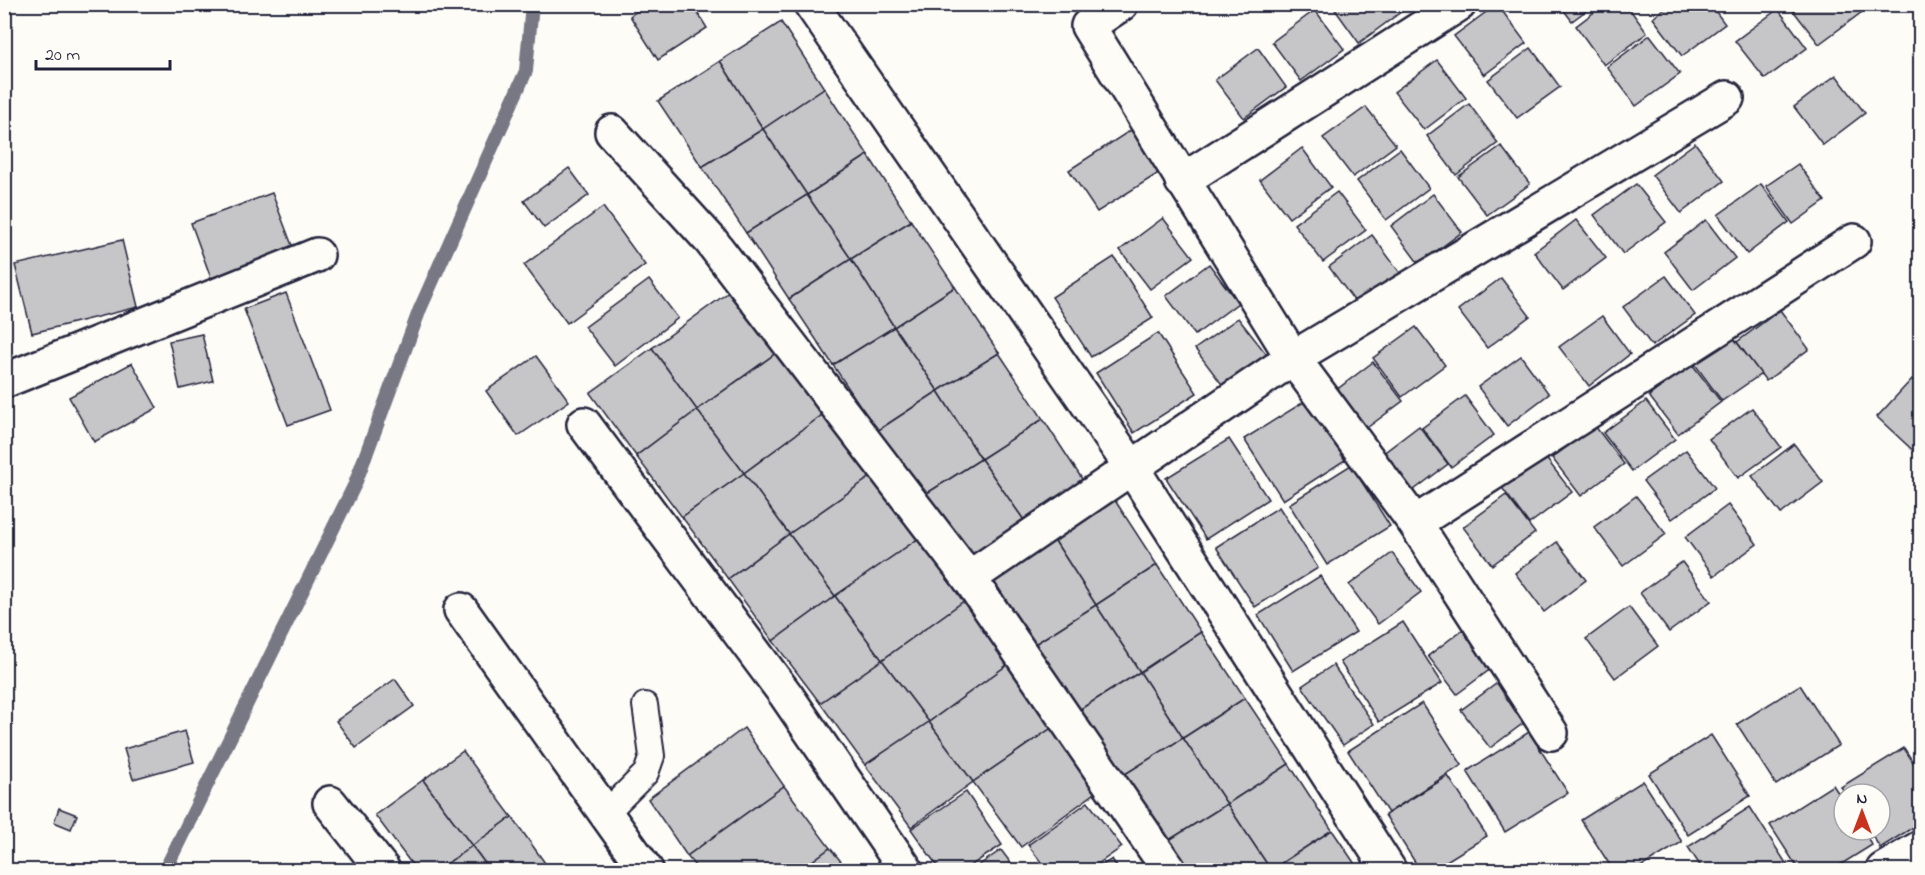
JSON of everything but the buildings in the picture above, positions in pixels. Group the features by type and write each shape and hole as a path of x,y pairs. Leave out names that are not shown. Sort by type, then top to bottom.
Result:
{"street":[{"path":"812,4 1132,468 1389,870"},
{"path":"1121,4 1083,16 1182,181 1293,358 1415,523 1551,734"},
{"path":"1182,181 1459,4"},
{"path":"969,578 1293,358 1727,98"},
{"path":"612,132 711,241 969,578 1169,870"},
{"path":"1415,523 1854,241"},
{"path":"4,381 317,255"},
{"path":"584,424 786,695 906,870"},
{"path":"461,610 646,870"},
{"path":"330,803 383,870"},
{"path":"1883,870 1920,848"}],"lane":[{"path":"606,813 646,773 652,756 645,705"}],"waterway":[{"path":"165,870 355,484 420,309 526,71 532,4"}]}
